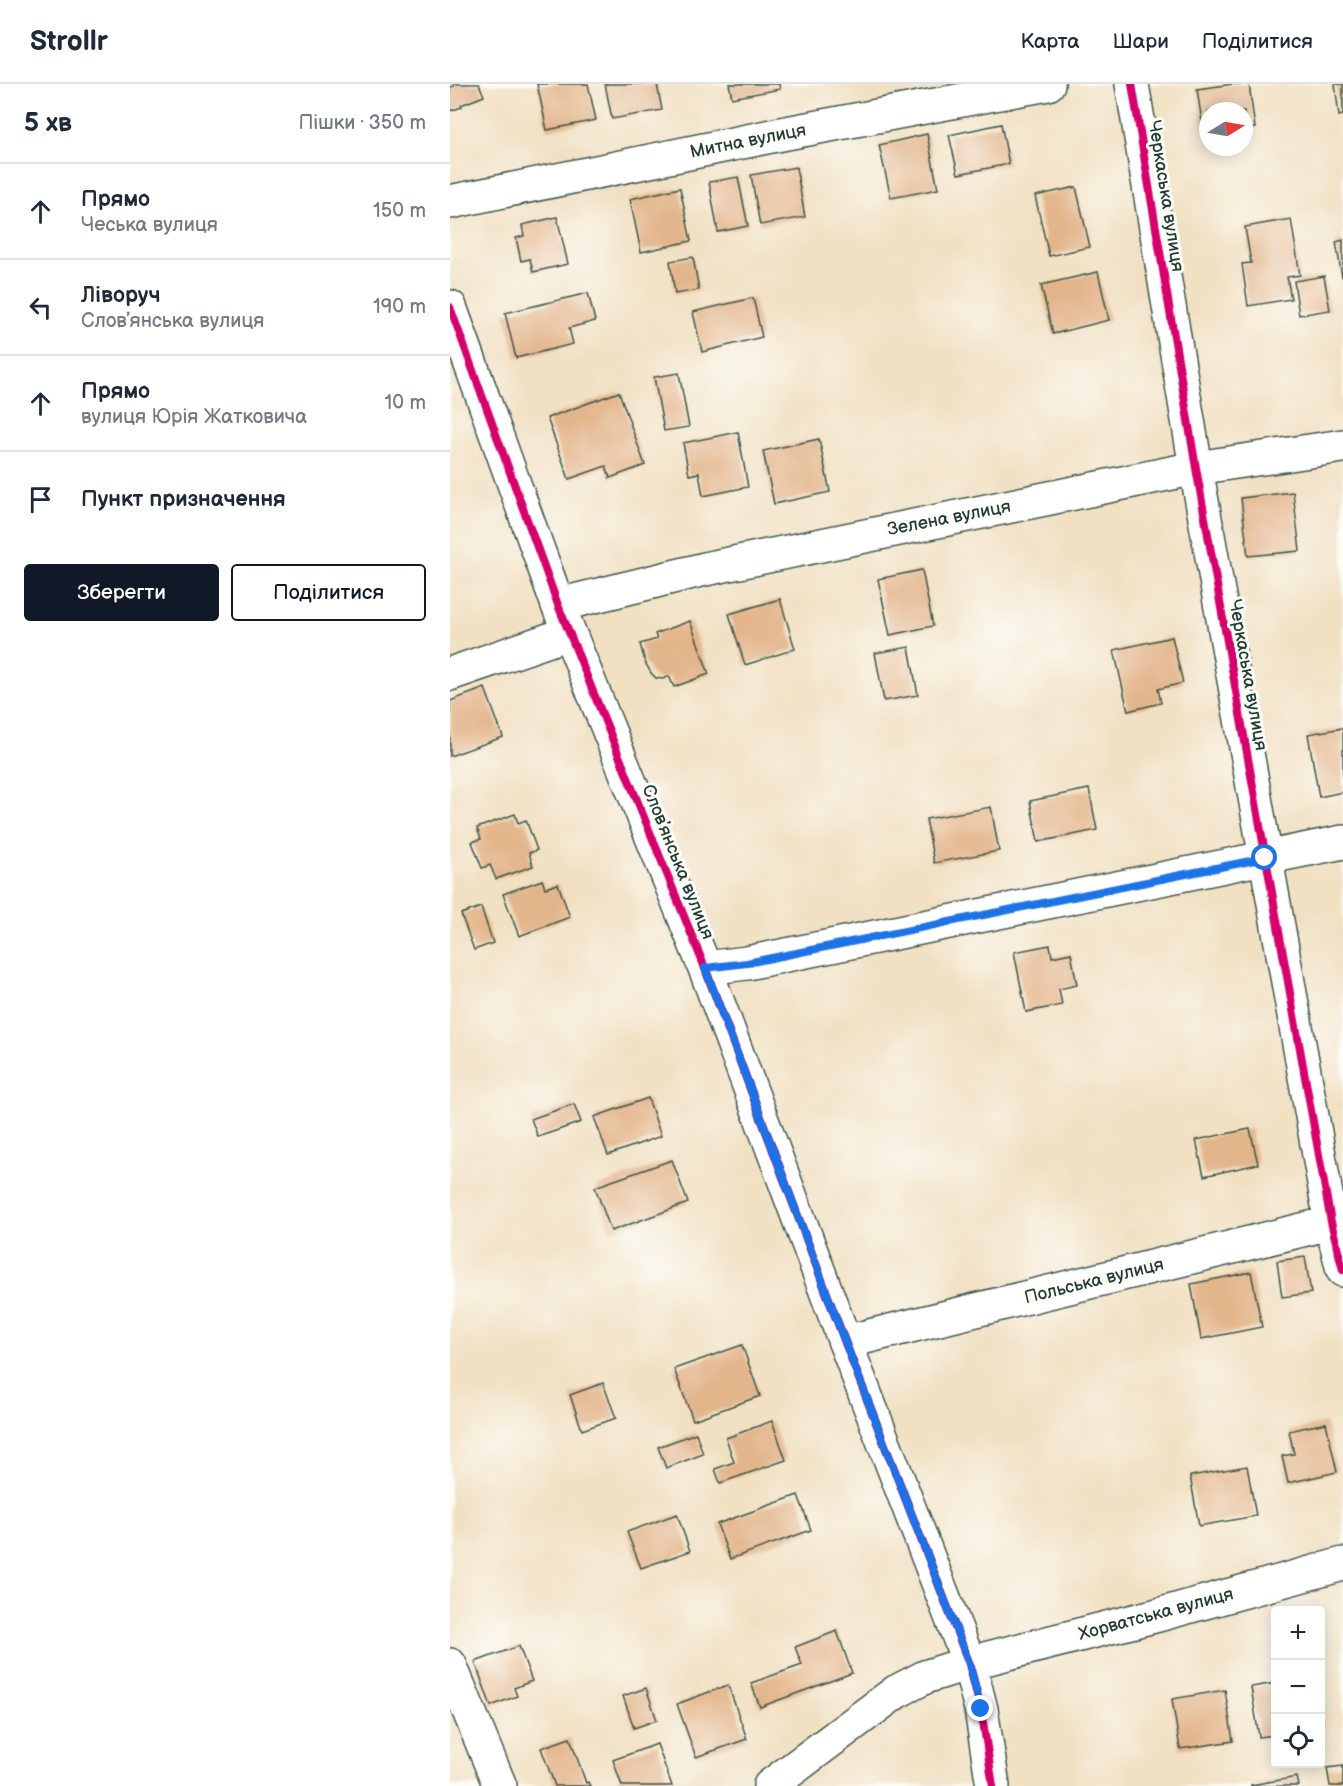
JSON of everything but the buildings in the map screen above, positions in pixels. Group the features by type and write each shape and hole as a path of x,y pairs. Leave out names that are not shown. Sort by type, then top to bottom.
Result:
{"street":[{"name":"Митна вулиця","path":"450,202 781,134 1048,84"},
{"name":"Черкаська вулиця","path":"1132,84 1196,468 1265,858 1337,1221 1343,1270"},
{"name":"Словʼянська вулиця","path":"450,307 564,619 705,968 845,1342 969,1663 981,1709 993,1786"},
{"name":"Зелена вулиця","path":"450,674 564,619 705,569 1196,468 1343,446"},
{"path":"705,968 747,963 1343,842"},
{"name":"Польська вулиця","path":"845,1342 1337,1221"},
{"name":"Хорватська вулиця","path":"770,1786 896,1692 925,1677 969,1663 1158,1615 1343,1564"},
{"path":"450,1665 500,1786"}],"cycle path":[{"path":"1132,84 1196,468 1331,1222 1343,1270"},
{"path":"450,307 558,605 705,968 845,1342 969,1663 981,1709 993,1786"}],"route":[{"path":"981,1709 969,1663 845,1342 705,968 747,963 1265,858"}]}
